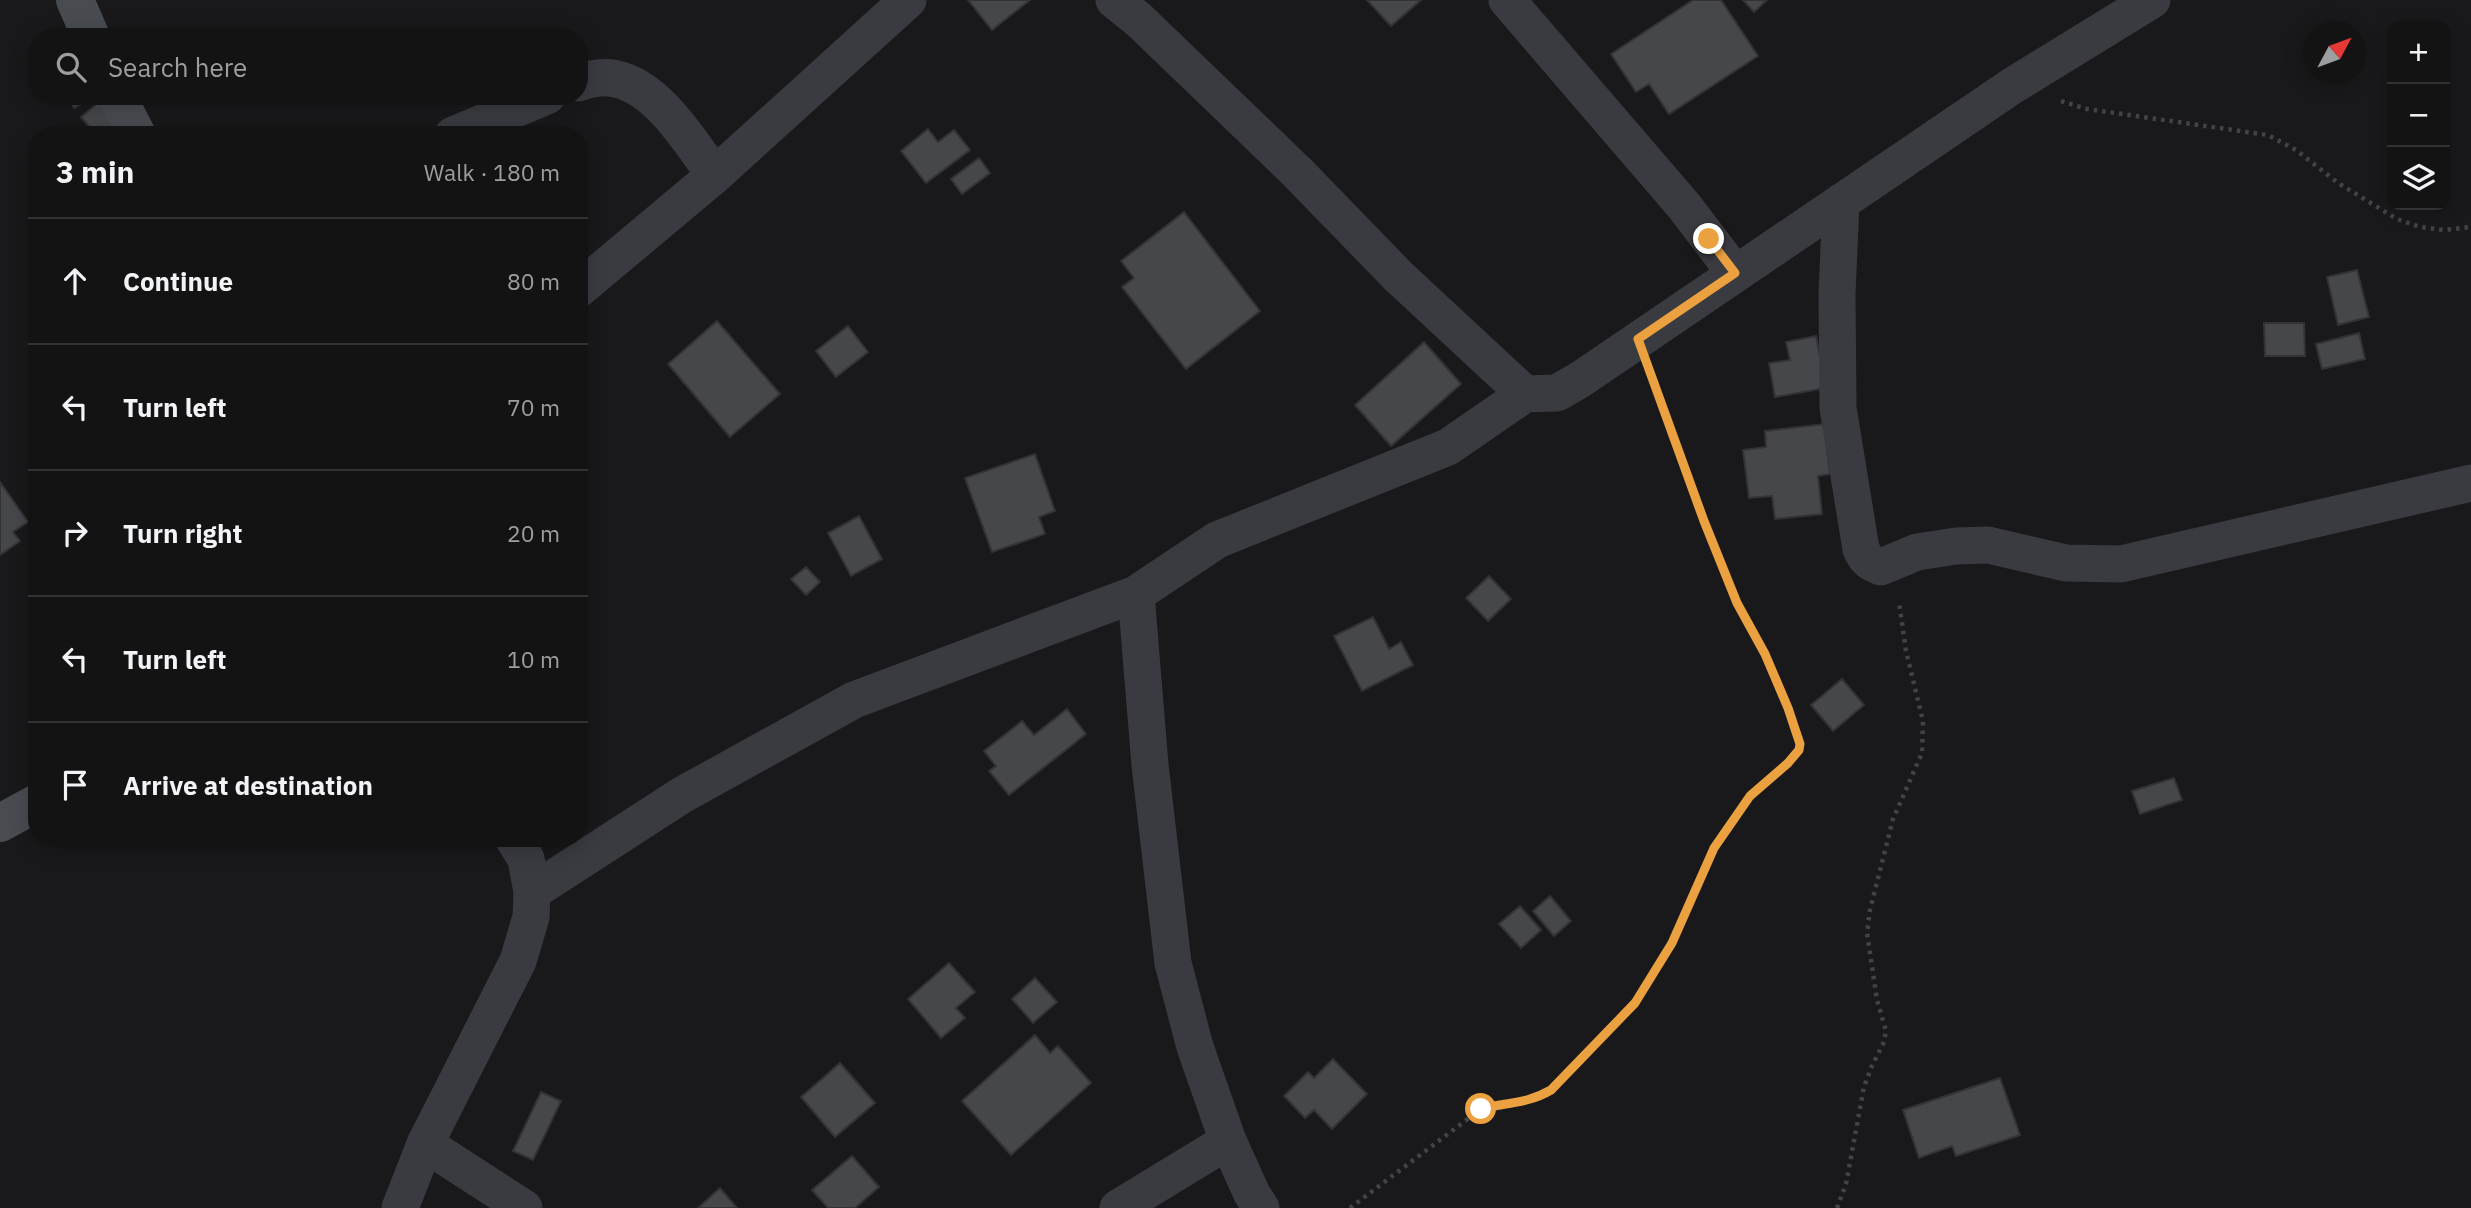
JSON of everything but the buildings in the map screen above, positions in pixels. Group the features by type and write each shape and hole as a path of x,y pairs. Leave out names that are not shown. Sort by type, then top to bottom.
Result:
{"street":[{"path":"75,0 87,28"},
{"path":"588,281 715,174 908,0"},
{"path":"1114,0 1139,20 1278,153 1398,276 1525,394"},
{"path":"1507,0 1684,206 1735,273"},
{"path":"531,892 681,795 854,699 1136,594 1217,540 1448,447 1525,394 1557,393 2012,86 2152,0"},
{"path":"588,80 625,80 651,95 715,174"},
{"path":"122,105 132,126"},
{"path":"475,126 525,105"},
{"path":"1841,202 1837,295 1838,408 1861,549 1866,560 1872,564 1881,567 1917,552 1956,546 1988,545 2066,563 2121,564 2471,484"},
{"path":"1136,594 1151,777 1173,964 1195,1047 1228,1141 1261,1208"},
{"path":"0,823 28,808"},
{"path":"400,1208 425,1144 518,961 531,917 531,892 526,859 519,847"},
{"path":"1118,1208 1228,1141"},
{"path":"425,1144 524,1208"}],"path":[{"path":"2012,86 2087,109 2268,135 2297,150 2338,183 2397,219 2420,227 2444,230 2471,227"},
{"path":"1350,1208 1481,1109 1533,1100 1551,1090 1585,1056 1635,1003 1672,943 1714,848 1750,796 1799,750 1798,737 1788,708 1765,654 1737,603 1673,441 1638,339"},
{"path":"1837,1208 1846,1184 1864,1087 1884,1042 1886,1031 1877,1000 1867,933 1870,910 1894,819 1922,752 1923,721 1906,651 1892,563"}],"route":[{"path":"1481,1109 1533,1100 1551,1090 1635,1003 1672,943 1714,848 1750,796 1799,750 1800,744 1788,708 1765,654 1737,603 1673,441 1638,339 1735,273 1709,239"}]}
